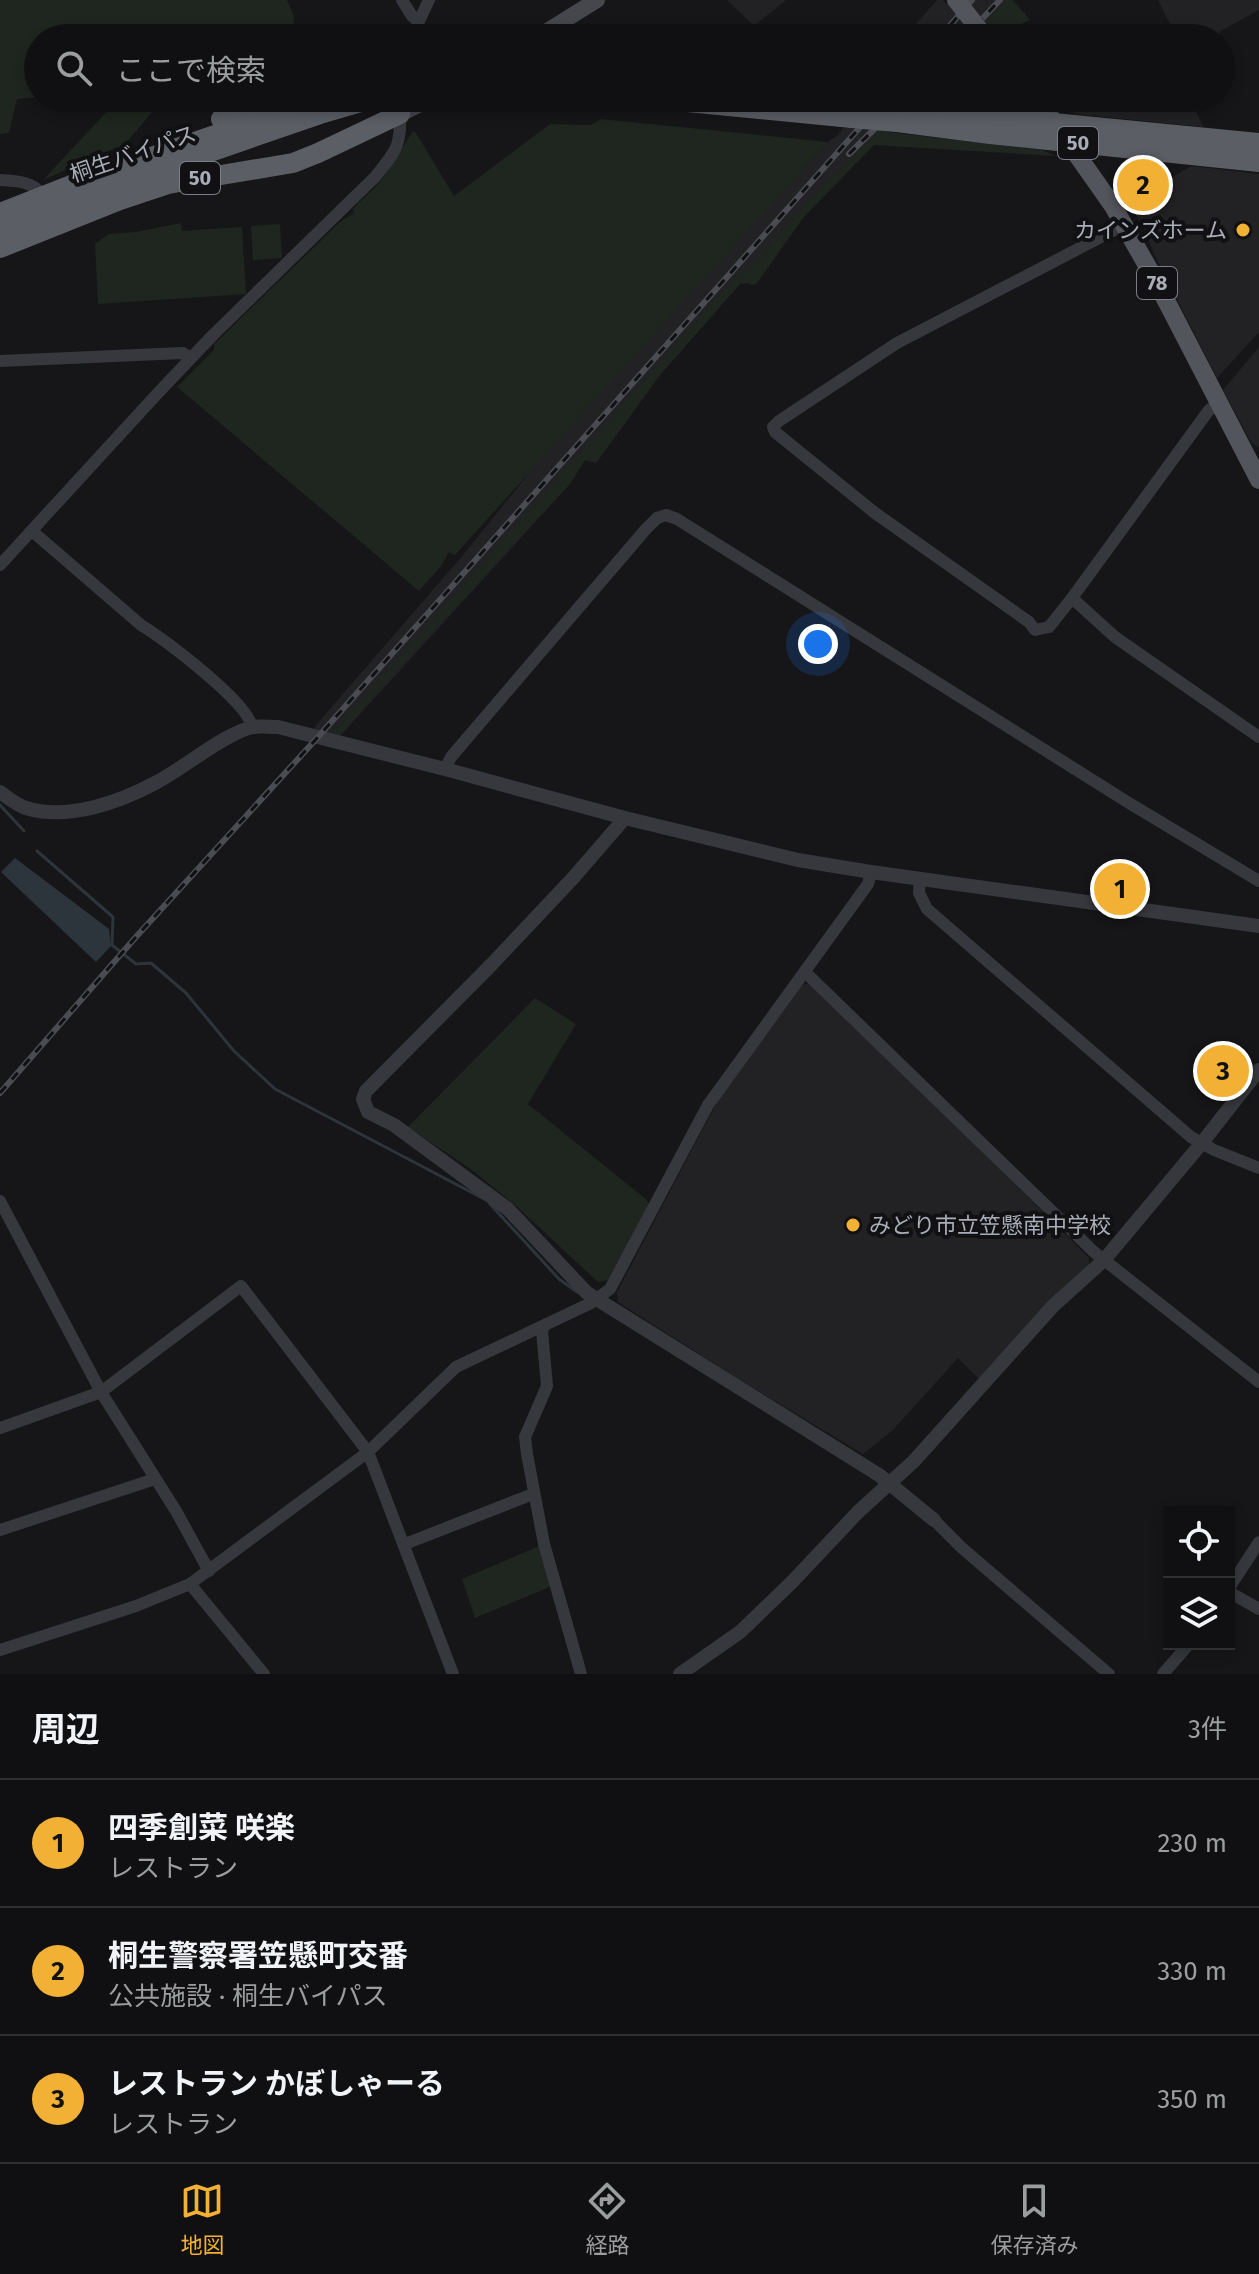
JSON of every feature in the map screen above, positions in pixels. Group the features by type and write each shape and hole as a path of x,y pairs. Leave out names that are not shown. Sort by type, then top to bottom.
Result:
{"highway":[{"path":"79,182 113,163 239,112"},
{"name":"桐生バイパス","path":"0,213 79,182 282,112"},
{"name":"桐生バイパス","path":"0,229 97,191 327,112"},
{"name":"50","path":"0,248 168,184 293,163 394,112"},
{"name":"50","path":"866,112 1055,123 1259,143"},
{"name":"50","path":"903,116 990,134 1259,162"}],"main road":[{"path":"558,24 597,0"},
{"path":"956,0 975,24"},
{"name":"78","path":"1047,112 1124,225 1219,404 1251,454 1259,480"}],"street":[{"path":"402,0 418,21"},
{"path":"417,24 429,0"},
{"path":"0,565 191,358 375,177 398,145 402,131 400,112"},
{"path":"0,180 32,184 43,196"},
{"path":"1124,225 897,343 779,421 773,427 775,432 875,513 1029,622 1035,630 1049,627 1209,410 1219,404"},
{"path":"0,361 183,353 191,358"},
{"path":"445,769 451,757 646,529 657,518 666,515 1259,881"},
{"path":"32,531 237,702 249,717 252,727"},
{"path":"1072,598 1115,637 1259,737"},
{"path":"0,792 18,805 47,812 75,811 123,797 157,782 252,727 287,729 798,860 1259,926"},
{"path":"625,818 492,964 372,1085 363,1099 368,1112 394,1125 508,1209 587,1293 890,1483 1109,1674"},
{"path":"0,1650 136,1606 190,1584 368,1452 456,1367 599,1299 616,1281 708,1105 868,884 871,872"},
{"path":"920,878 919,893 927,909 1201,1144 1259,1168"},
{"path":"805,972 1104,1260 1259,1382"},
{"path":"680,1674 740,1632 914,1461 1053,1306 1104,1260 1259,1070"},
{"path":"0,1201 101,1392 176,1511 209,1571"},
{"path":"0,1428 101,1392 241,1286 368,1452 453,1674"},
{"path":"544,1326 547,1386 525,1437 533,1494 547,1554 581,1674"},
{"path":"0,1530 155,1479"},
{"path":"405,1544 533,1494"},
{"path":"1235,1580 1259,1542"},
{"path":"190,1584 264,1674"},
{"path":"1235,1594 1259,1609"},
{"path":"1163,1674 1184,1650"}],"shaded area":[{"path":"0,0 287,0 294,16 294,24 24,24 24,98 17,99 9,133 0,134"},
{"path":"727,0 786,0 756,24 752,24"},
{"path":"937,0 943,0 946,4 951,0 1013,0 997,24 916,24"},
{"path":"1006,0 1013,0 1030,20 1021,24 983,24"},
{"path":"1158,0 1259,0 1259,10 1234,24 1170,24"},
{"path":"107,112 152,112 125,144 43,180"},
{"path":"861,112 903,112 803,218 757,283 740,284 660,375 596,463 585,460 570,484 340,736 314,730 463,555 571,421 828,142 847,128"},
{"path":"898,112 904,112 887,132 1042,150 1056,156 874,145 803,218 757,283 740,284 660,375 596,463 585,460 570,484 392,675 340,736 332,734 743,269 746,272 811,199"},
{"path":"1072,112 1196,112 1203,127"},
{"path":"601,119 828,142 455,555 449,552 419,591 177,387 214,350 214,344 340,222 354,213 353,209 381,180 413,131 454,196 550,124 591,125"},
{"path":"1191,166 1259,174 1259,332 1217,378 1144,228 1129,204"},
{"path":"181,223 182,231 242,227 246,294 98,304 95,244 109,234"},
{"path":"280,224 282,258 253,260 251,226"},
{"path":"1259,347 1259,448 1251,442 1223,390"},
{"path":"15,858 109,929 111,946 96,962 1,872"},
{"name":"みどり市立笠懸南中学校","path":"809,983 1089,1258 1089,1264 979,1379 958,1358 893,1430 863,1454 618,1302 617,1292 718,1100 801,985"},
{"path":"535,998 576,1024 528,1104 647,1200 649,1205 608,1280 598,1282 515,1205 472,1170 408,1127"},
{"path":"544,1544 552,1586 475,1618 462,1579"}],"waterway":[{"path":"0,805 24,831"},
{"path":"37,851 113,917 112,945 136,964 151,963 186,993 234,1051 275,1089 484,1199"},
{"path":"490,1204 559,1279 577,1292"}],"railway":[{"path":"951,24 972,0"},
{"path":"977,24 1000,0"},
{"path":"0,1093 874,112"},
{"path":"849,154 892,112"}],"place":[{"name":"桐生警察署笠懸町交番","path":"1143,185"},
{"name":"カインズホーム","path":"1243,230"},
{"name":"四季創菜 咲楽","path":"1120,889"},
{"name":"レストラン かぼしゃーる","path":"1223,1071"},
{"name":"みどり市立笠懸南中学校","path":"853,1225"}]}
